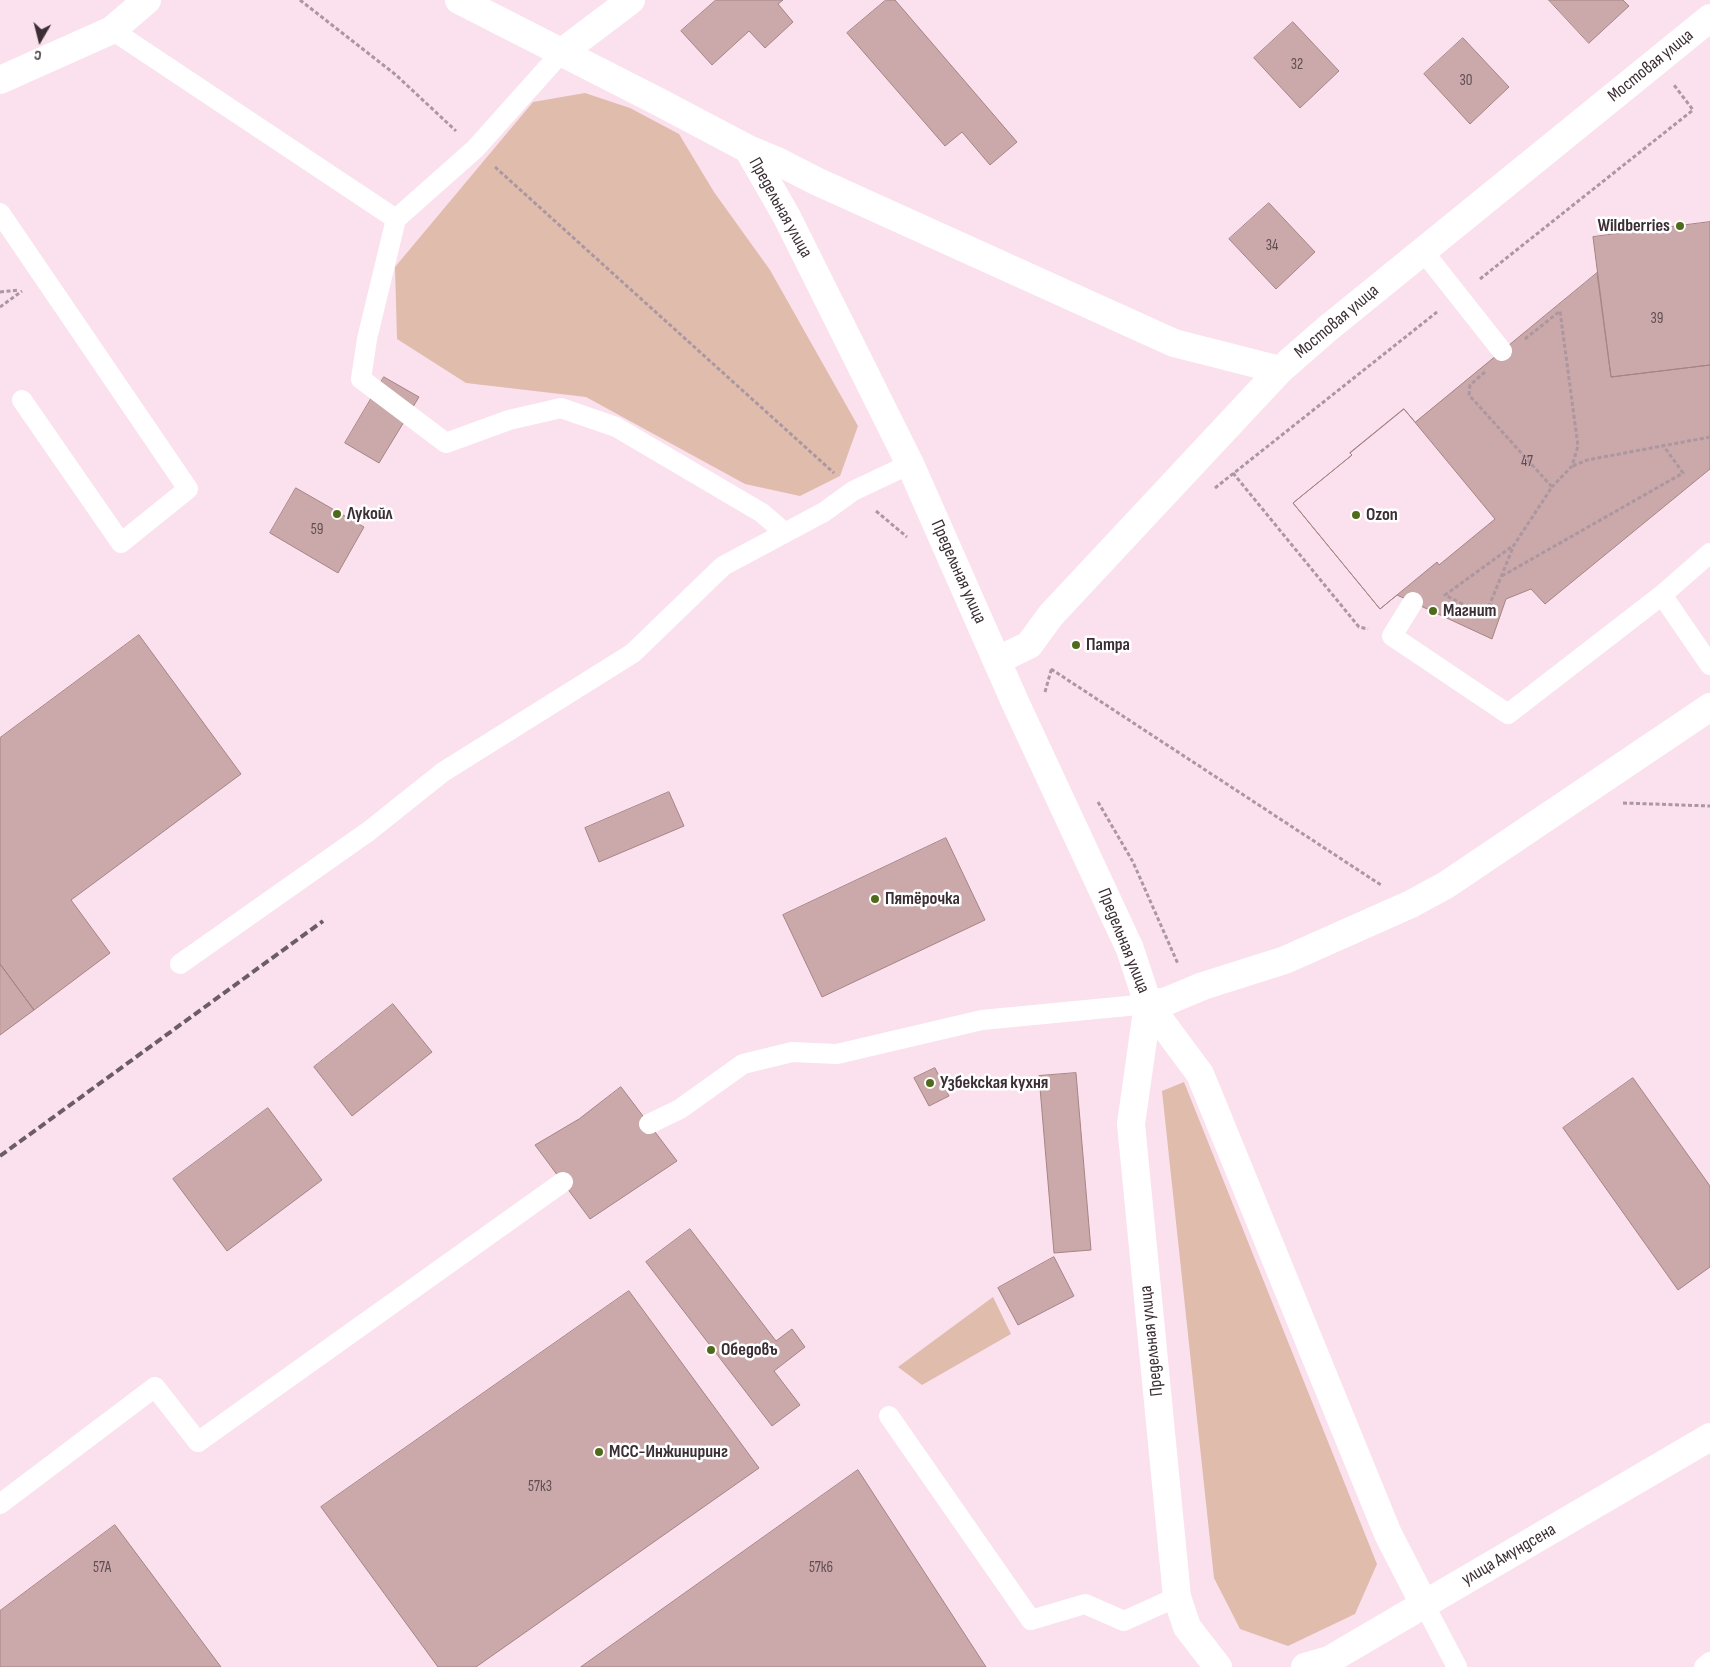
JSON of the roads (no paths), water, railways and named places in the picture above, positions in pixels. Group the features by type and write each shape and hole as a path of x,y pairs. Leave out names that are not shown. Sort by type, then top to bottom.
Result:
{"street":[{"path":"0,80 112,30 147,0"},
{"name":"Предельная улица","path":"459,0 748,149 1174,343 1280,370"},
{"path":"561,53 631,0"},
{"name":"Мостовая улица","path":"998,660 1029,645 1051,614 1280,370 1423,251 1710,18"},
{"name":"Предельная улица","path":"748,149 787,217 910,464 1015,702 1130,950 1148,1004 1200,1074 1388,1534 1424,1604"},
{"path":"1148,1004 1167,1001 1203,986 1285,960 1411,904 1446,885 1710,706"},
{"name":"Предельная улица","path":"1148,1004 1131,1124 1177,1597 1187,1627 1218,1667"},
{"name":"улица Амундсена","path":"1305,1667 1329,1660 1710,1437"}],"lane":[{"path":"112,30 396,219"},
{"path":"561,53 475,149 396,219 367,339 361,380 446,443 509,420 562,408 616,427 762,513 786,533"},
{"path":"0,213 188,489 120,543 22,400"},
{"path":"1423,251 1497,359"},
{"path":"180,964 369,831 442,772 633,653 724,566 824,512 853,491 910,464"},
{"path":"1413,602 1392,636 1508,714 1662,594 1710,552"},
{"path":"1662,594 1710,665"},
{"path":"650,1124 680,1109 743,1064 792,1052 837,1054 982,1020 1148,1004"},
{"path":"0,1504 155,1387 198,1442 563,1182"},
{"path":"889,1416 1031,1620 1085,1604 1124,1621 1177,1597"},
{"path":"1424,1604 1456,1667"},
{"path":"1704,1667 1710,1662"}],"railway":[{"path":"0,1156 323,921"}],"place":[{"name":"Wildberries","path":"1680,226"},
{"name":"Лукойл","path":"337,514"},
{"name":"Ozon","path":"1356,515"},
{"name":"Магнит","path":"1433,611"},
{"name":"Патра","path":"1076,645"},
{"name":"Пятёрочка","path":"875,899"},
{"name":"Узбекская кухня","path":"930,1083"},
{"name":"Обедовъ","path":"711,1350"},
{"name":"МСС-Инжиниринг","path":"599,1452"}]}
